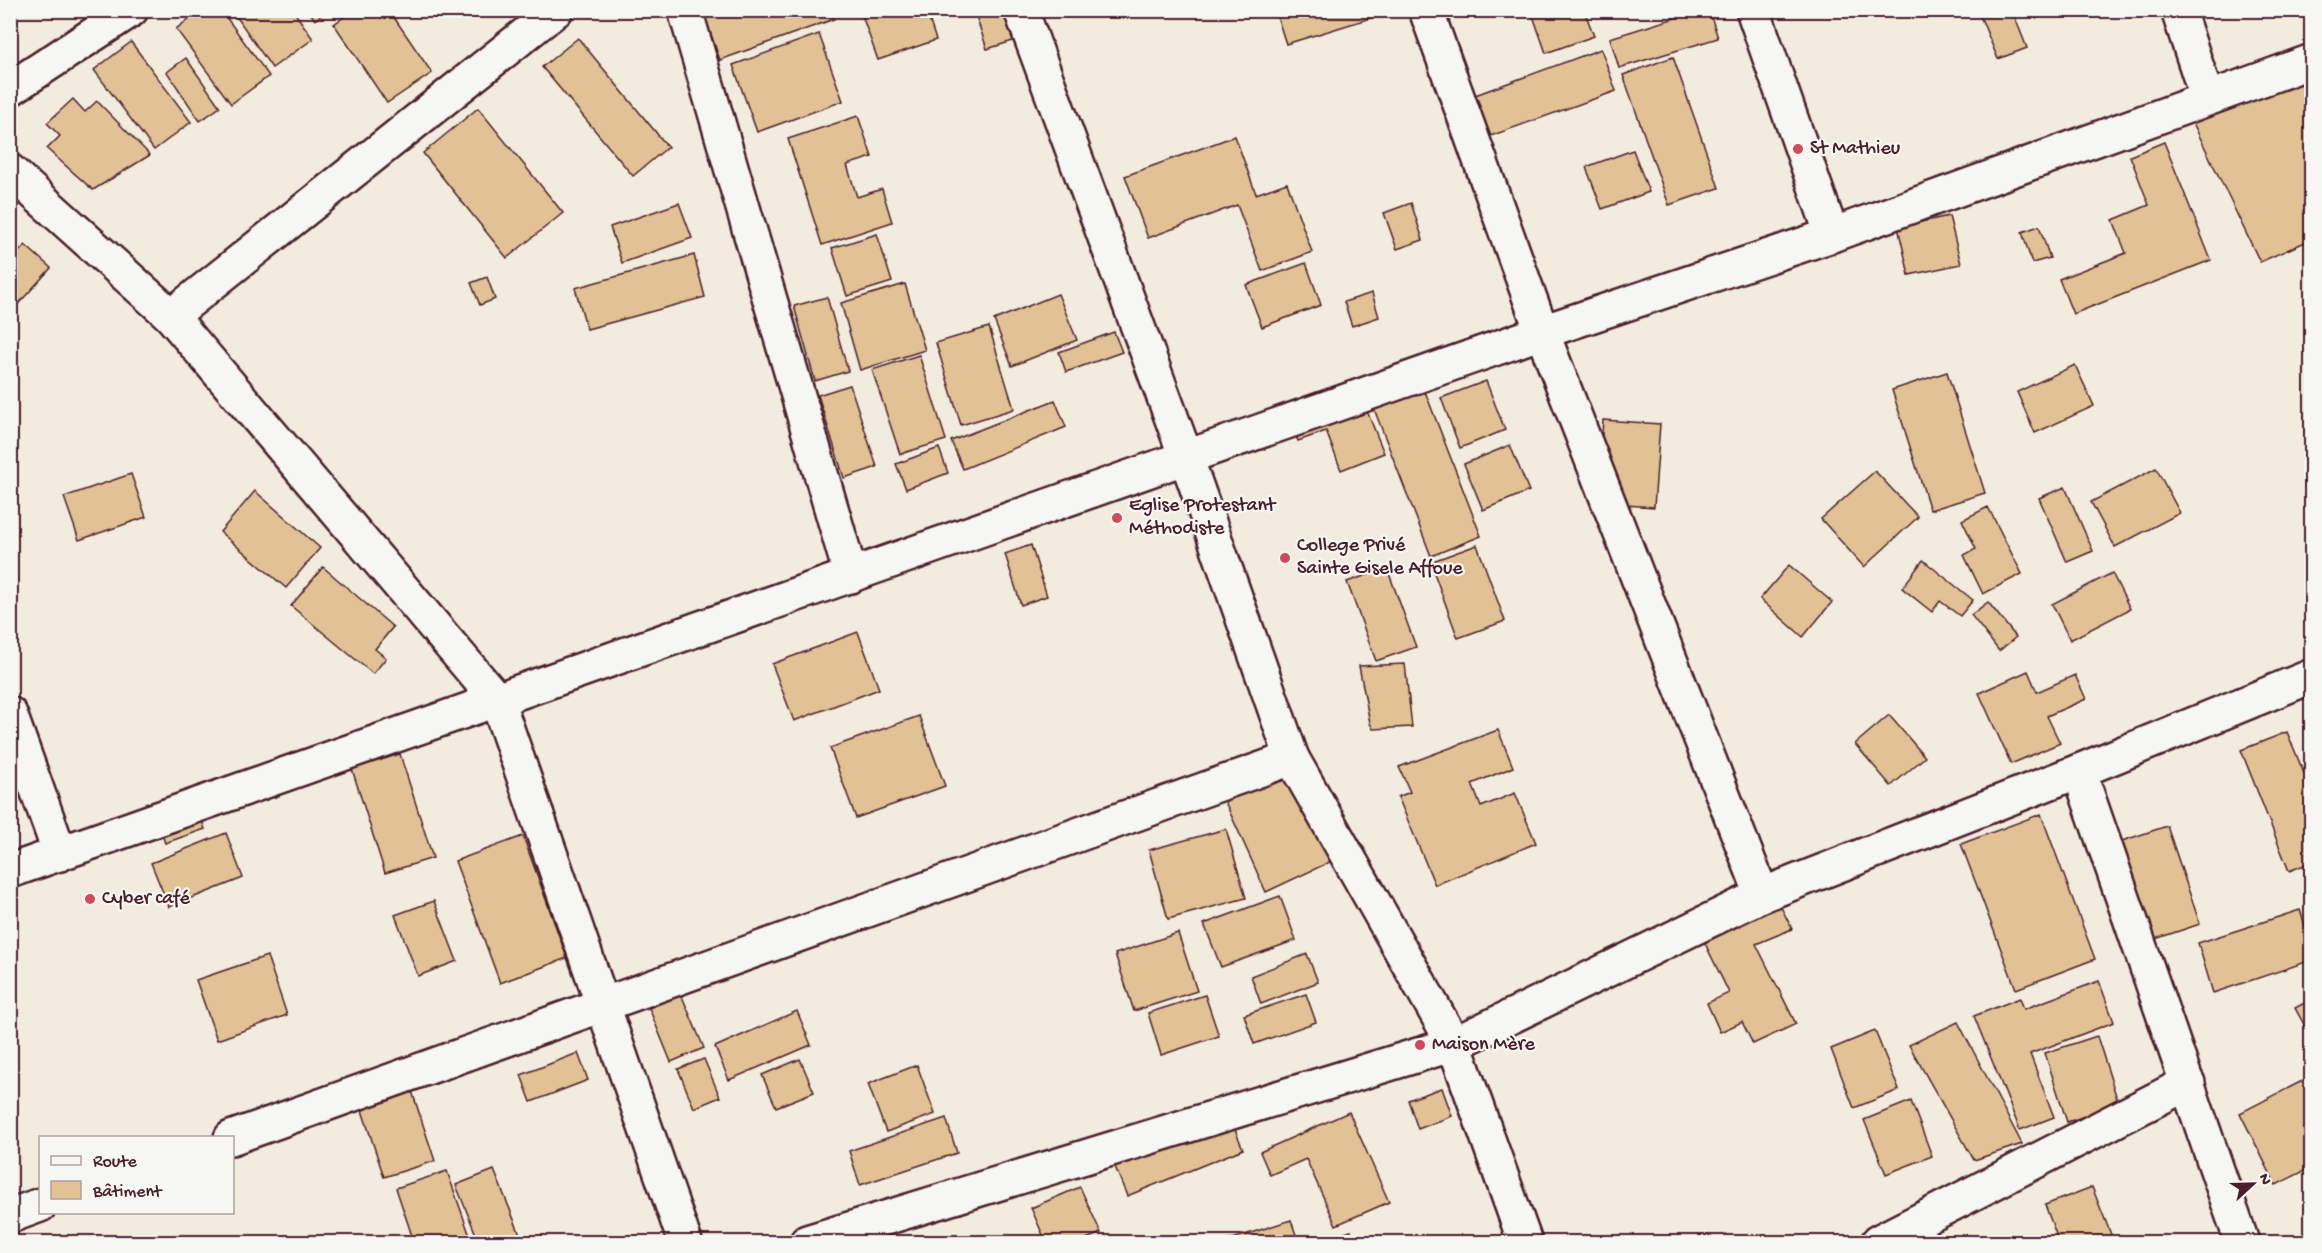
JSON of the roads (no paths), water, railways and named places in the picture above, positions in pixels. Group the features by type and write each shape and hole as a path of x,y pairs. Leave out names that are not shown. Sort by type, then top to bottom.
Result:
{"street":[{"path":"10,89 131,10"},
{"path":"171,316 556,10"},
{"path":"686,10 850,576"},
{"path":"1021,10 1186,457 1292,758 1454,1044 1525,1242"},
{"path":"1426,10 1542,332 1762,895"},
{"path":"1753,10 1832,235"},
{"path":"2178,10 2207,98"},
{"path":"10,871 1542,332 1832,235 2312,62"},
{"path":"10,171 171,316 497,700 685,1242"},
{"path":"807,1242 1454,1044 1762,895 2079,771 2312,676"},
{"path":"10,714 60,854"},
{"path":"234,1136 1292,758"},
{"path":"2079,771 2242,1242"},
{"path":"1878,1242 2188,1083"},
{"path":"10,1216 39,1206"}],"place":[{"name":"St Mathieu","path":"1798,149"},
{"name":"Eglise Protestant Méthodiste","path":"1117,518"},
{"name":"College Privé Sainte Gisele Affoue","path":"1285,558"},
{"name":"Cyber café","path":"90,899"},
{"name":"Maison Mère","path":"1420,1045"}]}
